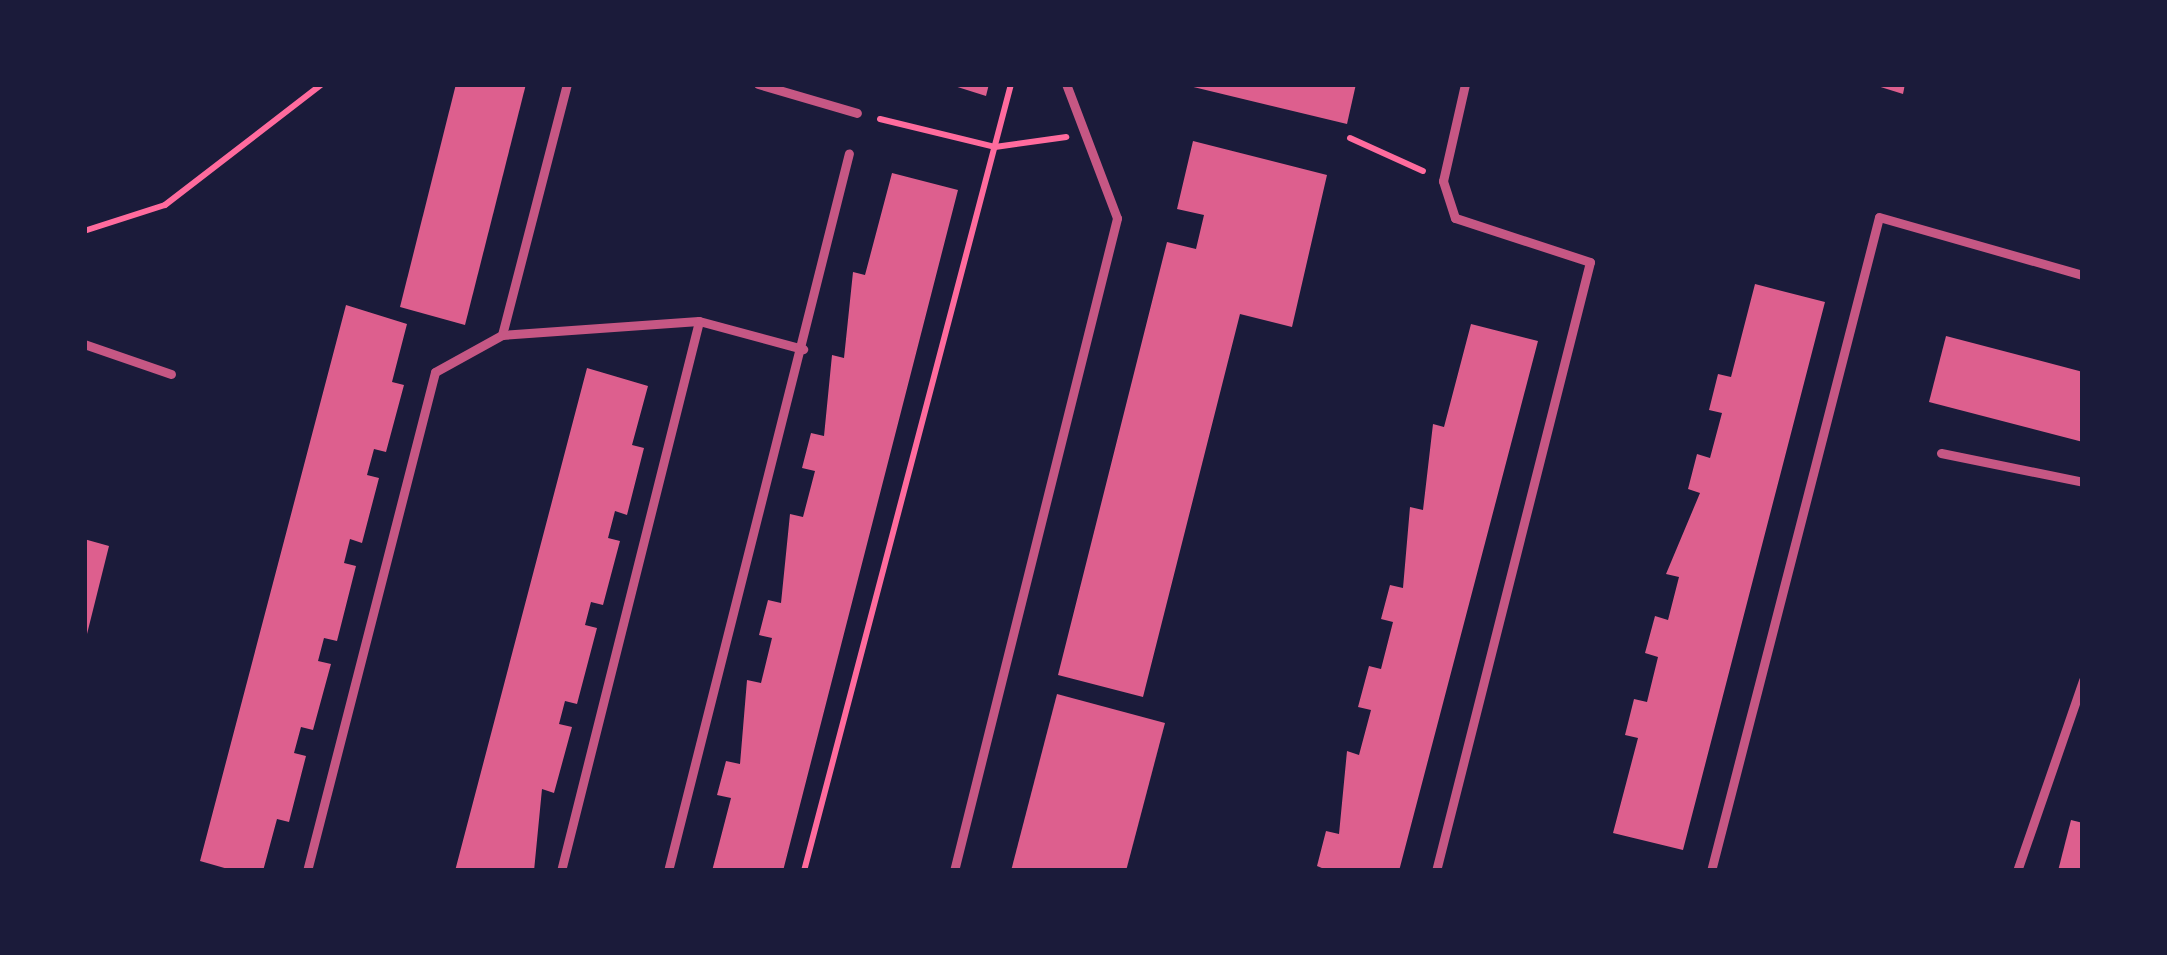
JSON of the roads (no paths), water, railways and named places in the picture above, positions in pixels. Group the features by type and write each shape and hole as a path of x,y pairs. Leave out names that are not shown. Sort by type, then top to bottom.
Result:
{"lane":[{"path":"502,334 567,84"},
{"path":"758,84 857,113"},
{"path":"954,871 1117,218 1091,134 1066,84"},
{"path":"1436,871 1590,262 1455,218 1443,181 1465,84"},
{"path":"668,871 849,153"},
{"path":"1712,871 1879,217 2083,275"},
{"path":"561,871 699,321"},
{"path":"307,871 435,372 502,334 699,321 803,349"},
{"path":"84,344 171,374"},
{"path":"1941,453 2083,482"},
{"path":"2017,871 2083,680"}]}
